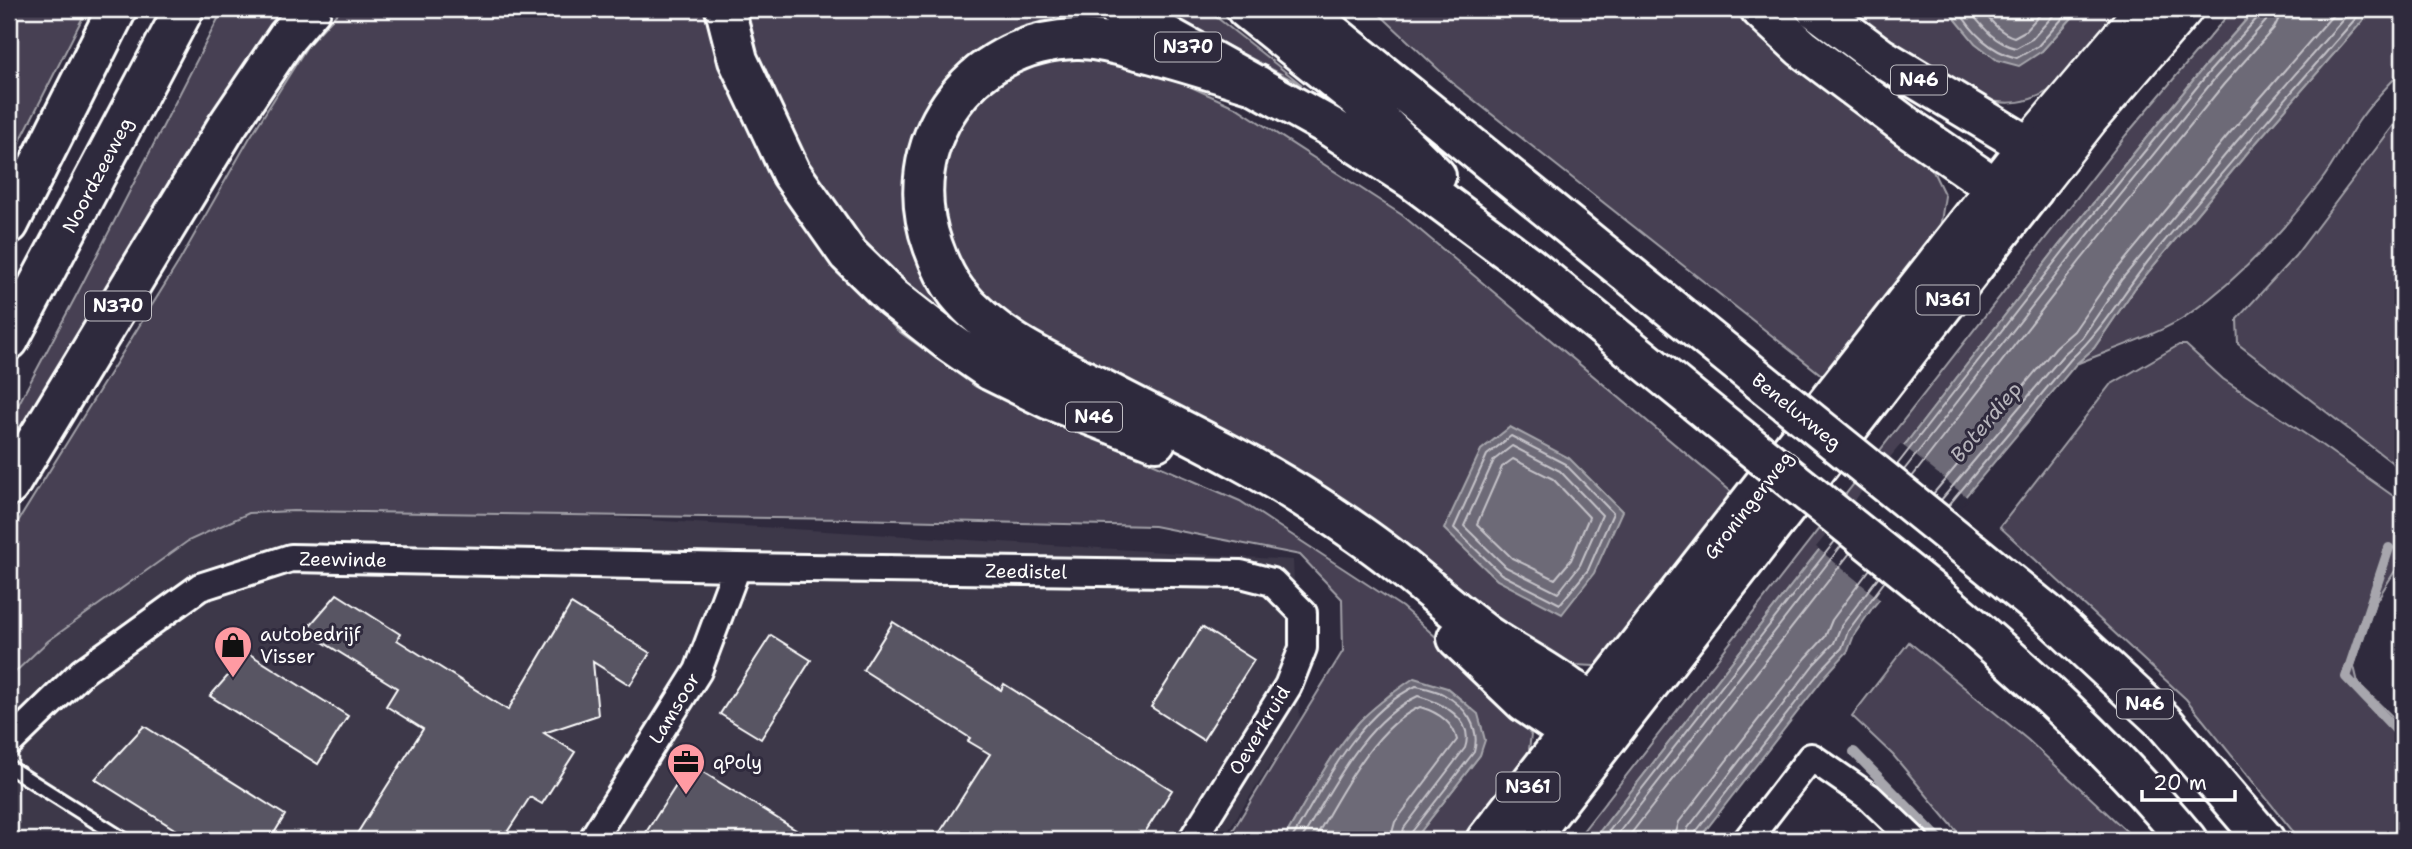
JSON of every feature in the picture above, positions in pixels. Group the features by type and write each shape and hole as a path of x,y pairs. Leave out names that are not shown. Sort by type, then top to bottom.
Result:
{"main road":[{"path":"9,224 117,9"},
{"name":"Noordzeeweg","path":"9,340 184,9"},
{"name":"N370","path":"9,486 227,126 287,37 311,9"},
{"name":"N46","path":"725,9 738,60 790,173 848,254 893,298 991,371 1048,399 1161,443 1235,480 1303,522 1379,573 1419,604 1478,656 1525,703 1587,737"},
{"name":"N370","path":"1119,9 1258,85"},
{"name":"N46","path":"1246,9 1356,97 1530,267"},
{"name":"Beneluxweg","path":"1302,9 2048,614 2163,721 2265,840"},
{"name":"N46","path":"1345,9 1464,142"},
{"name":"N46","path":"1760,9 1802,48 1909,128 1996,188"},
{"name":"N46","path":"1816,9 1880,57 2028,146"},
{"name":"Groningerweg","path":"1486,840 1587,737 2034,189 2077,110 2144,9"},
{"name":"Groningerweg","path":"1528,840 1587,737 1593,704 2028,146 2077,110 2184,9"},
{"name":"N46","path":"1593,704 1551,674 1508,650 1387,555 1314,504 1238,458 1042,359 978,315 957,293 941,269 929,235 922,201 924,172 942,117 973,78 1009,53 1041,43 1077,39 1113,44 1184,62 1258,85 1329,126 1413,180 1530,267 1937,596 2058,701 2187,840"},
{"path":"1996,188 2034,189 2028,146"}],"street":[{"name":"Zeewinde","path":"9,743 82,672 200,587 291,558 737,567"},
{"name":"Zeedistel","path":"737,567 1241,574 1272,582 1303,613"},
{"name":"Lamsoor","path":"592,840 698,671 737,567"},
{"name":"Oeverkruid","path":"1192,840 1288,686 1303,648 1303,613"},
{"path":"1747,840 1811,757 1869,797 1914,840"}],"lane":[{"path":"9,767 125,840"}],"shaded area":[{"path":"9,9 87,9 9,163"},
{"path":"223,9 290,9 9,458 9,422"},
{"path":"341,9 705,9 722,71 767,172 829,260 897,330 976,387 1240,501 1402,607 1516,708 1531,735 1526,771 1471,840 1414,840 1480,755 1483,732 1477,716 1447,688 1393,692 1360,721 1332,757 1283,840 1227,840 1343,651 1342,599 1300,555 1154,526 293,511 249,513 188,541 48,641 9,678 9,536 180,260 249,139 308,45"},
{"path":"740,9 1081,9 1117,30 971,58 915,239 1042,382 957,334 885,273 813,189 762,94"},
{"path":"1157,9 1206,9 1302,85"},
{"path":"1374,9 1744,9 1929,163 1945,196 1940,228 1823,376 1456,86"},
{"path":"1826,9 1950,9 1952,15 2042,51 2080,9 2129,9 2055,87 2037,97 2009,103 1980,98"},
{"path":"2233,9 2256,9 2204,67 2059,245 1593,840 1576,840 2126,135"},
{"path":"2373,9 2403,9 2403,70 2363,115 2326,174 2292,218 2226,285 2189,314 2150,335 2076,364 2094,348 2135,288 2248,152"},
{"path":"1065,51 1128,58 1237,108 1402,215 1735,495 1619,646 1595,666 1554,664 1008,326 957,272 937,217 937,168 978,97 1019,67"},
{"path":"2403,113 2403,471 2238,344 2237,319 2295,256"},
{"path":"2179,345 2186,345 2223,379 2403,503 2403,558 2375,603 2354,666 2358,683 2403,727 2403,840 2300,840 2186,699 2000,527 2110,385"},
{"path":"198,492 1293,560 1300,719 1222,840 9,840 9,610"},
{"path":"1909,642 2028,740 2136,840 1964,840 1893,755 1852,716"}],"water":[{"path":"1950,9 2080,9 2042,51 2019,66 1997,60 1975,43"},
{"name":"Boterdiep","path":"2256,9 2373,9 2248,152 2135,288 2094,348 2076,364 1873,607 1854,635 1848,651 1827,674 1698,840 1593,840 2059,245 2204,67"},
{"path":"1510,427 1569,458 1622,511 1594,573 1562,614 1497,580 1444,529 1481,450"},
{"path":"1414,678 1447,688 1478,714 1485,740 1480,755 1414,840 1283,840 1318,779 1348,735 1372,710"}],"pier":[{"path":"1901,444 1968,498 1882,601 1816,547"}],"building":[{"path":"337,594 400,634 397,640 508,710 571,604 650,653 630,685 593,662 598,715 544,733 575,752 542,804 530,797 502,840 353,840 423,729 386,706 397,688 305,631"},
{"path":"893,622 1001,690 1004,684 1172,790 1140,840 935,840 990,754 968,741 970,738 863,670"},
{"path":"1202,627 1254,660 1203,740 1151,707"},
{"path":"771,635 811,660 761,739 720,714"},
{"path":"248,653 348,716 318,764 210,696"},
{"path":"144,726 285,815 270,840 192,840 95,779"},
{"path":"690,764 812,840 641,840"}],"waterway":[{"path":"2389,548 2346,677 2403,737"},
{"path":"1854,752 1940,840"}],"place":[{"name":"autobedrijf Visser","path":"233,679"},
{"name":"qPoly","path":"686,796"}]}
